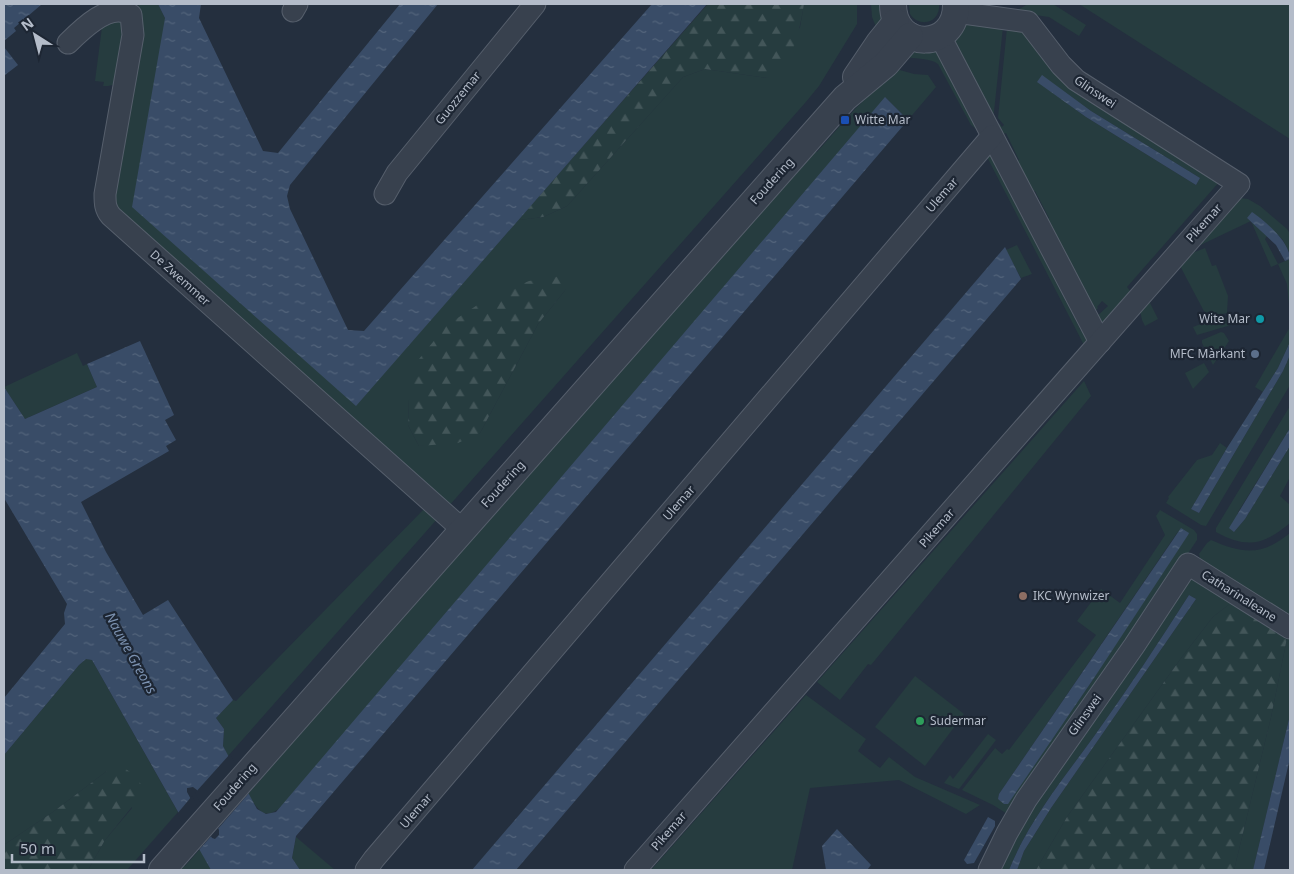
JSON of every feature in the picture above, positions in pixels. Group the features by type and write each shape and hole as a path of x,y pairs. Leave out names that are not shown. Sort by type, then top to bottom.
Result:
{"street":[{"name":"Guozzemar","path":"385,194 396,173 535,4"},
{"name":"De Zwemmer","path":"68,43 99,13 107,9 116,6 123,8 131,15 132,35 104,194 107,211 111,216 463,530"},
{"name":"Glinswei","path":"956,8 1028,22 1061,65 1076,80 1239,184"},
{"path":"900,21 920,40 930,39 940,36 948,30 953,22 956,8"},
{"name":"Foudering","path":"162,870 845,98 860,71 900,21"},
{"path":"940,36 1100,342"},
{"name":"Ulemar","path":"366,870 992,136"},
{"name":"Pikemar","path":"635,870 1239,184"},
{"name":"Glinswei","path":"989,870 1006,833 1037,783 1134,646 1188,564"},
{"name":"Catharinaleane","path":"1188,564 1290,628"}],"green space":[{"path":"138,4 158,4 356,405 518,220 543,217 567,206 683,77 705,69 768,78 800,27 804,4 857,4 857,24 819,86 805,103 448,507 337,407 336,402 112,205 142,13","holes":["566,289 538,324 480,433 419,446 408,425 409,400"]},
{"path":"708,4 804,4 795,43 787,63 781,71 775,76 768,78 705,69 683,77 567,206 543,217 518,220"},
{"path":"871,4 883,4 883,22 878,32 872,17"},
{"path":"909,4 939,4 939,10 933,19 924,22 919,21 910,14"},
{"path":"1028,4 1053,4 1086,25 1079,36 1049,17 1014,12"},
{"path":"1079,4 1290,4 1290,139"},
{"path":"108,22 120,22 125,27 117,84 103,86 104,82 95,81 102,27"},
{"path":"965,25 1003,27 993,121 954,41"},
{"path":"1007,28 1020,29 1220,181 1127,287 1131,292 1099,327 1094,319 1108,306 1102,301 1092,315 1043,221 1049,218 1035,191 1029,194 1014,163 1019,160 1006,133 1000,136 994,126 1000,124 1002,127 1004,125 998,118","holes":["1042,76 1091,111 1200,178 1196,185 1086,117 1038,82"]},
{"path":"907,50 934,50 939,54 977,126 975,128 971,125 938,64 927,60 905,57"},
{"path":"896,69 914,74 928,75 936,87 908,120 886,98 287,801 270,813 261,811 248,794 263,777 260,773 812,148 817,152 855,109"},
{"path":"989,152 1081,331 1086,329 1092,340 1086,349 987,157"},
{"path":"1240,198 1248,199 1260,206 1287,229 1290,234 1290,254 1283,240 1259,217 1247,218 1251,221 1190,250"},
{"path":"1251,222 1267,236 1265,239 1278,264 1271,267"},
{"path":"1017,245 1032,274 1021,278 1006,250"},
{"path":"1205,248 1212,266 1216,265 1228,296 1227,313 1207,317 1178,262 1182,257"},
{"path":"1290,259 1290,314 1287,284 1278,264"},
{"path":"561,276 566,289 538,324 480,433 458,443 419,446 408,425 409,400 419,359 447,325 485,300 529,281"},
{"path":"1147,297 1158,319 1145,326 1140,310"},
{"path":"1228,317 1231,325 1197,335 1193,327 1206,322"},
{"path":"1290,327 1290,342 1278,368 1263,392 1255,387"},
{"path":"1221,332 1224,333 1229,341 1213,365 1202,340"},
{"path":"77,353 83,366 87,364 97,387 25,419 4,387"},
{"path":"1290,355 1290,385 1206,526 1201,525 1166,503 1168,497 1197,460 1212,455 1220,443 1227,448 1191,509 1199,513 1283,371"},
{"path":"1204,363 1209,372 1193,389 1185,373"},
{"path":"1084,381 1091,396 871,665 868,664 840,700 817,682"},
{"path":"1290,406 1290,428 1238,512 1234,532 1245,519 1290,446 1290,477 1280,496 1290,505 1290,523 1272,536 1255,542 1237,541 1216,532 1216,528"},
{"path":"426,507 438,518 228,756 223,746 224,729 216,718 233,700 236,701"},
{"path":"1160,510 1194,530 1197,534 1197,540 1123,651 1009,815 962,790 995,748 1002,754 1007,749 1009,750 1096,635 1077,621 1101,589 1120,603 1165,535 1156,516","holes":["1179,530 1094,678 1008,803 998,799 999,794"]},
{"path":"1290,533 1290,621 1202,566 1199,554 1211,540 1233,548 1252,550 1270,546"},
{"path":"1196,576 1235,600 1213,617 1182,657 1067,817 1036,870 1017,870 1024,851 1051,808 1196,599 1189,595 1095,735 1059,783 1027,834 1009,870 995,870 1004,849 1185,578"},
{"path":"1235,600 1288,633 1271,717 1234,870 1036,870 1067,817 1182,657 1213,617"},
{"path":"1288,633 1290,634 1290,715 1253,870 1234,870 1271,717"},
{"path":"86,659 92,660 178,812 127,870 88,870 105,840 132,808 107,771 53,812 4,845 4,755"},
{"name":"Sudermar","path":"915,676 964,714 925,766 875,727"},
{"path":"806,695 866,739 858,751 880,768 889,757 915,777 980,805 966,814 899,780 810,788 792,870 651,870"},
{"path":"988,734 996,740 959,789 944,783 950,775 953,779"},
{"path":"122,767 136,777 141,784 143,793 105,840 88,870 4,870 4,845 53,812 107,771"},
{"path":"296,837 335,870 300,870 292,858"},
{"path":"200,849 211,870 174,870 181,863 185,866"}],"water":[{"path":"4,4 42,4 14,28 16,31 4,41"},
{"path":"158,4 201,4 199,18 263,151 278,153 400,4 438,4 290,185 287,196 290,209 348,330 364,331 652,4 707,4 356,406 132,207 165,18"},
{"path":"4,47 18,65 5,75 4,74"},
{"path":"1042,75 1091,111 1200,178 1196,185 1086,117 1037,82"},
{"name":"Nauwe Greons","path":"885,97 908,120 296,836 292,858 300,870 211,870 92,660 86,659 79,665 4,755 4,698 65,624 64,613 67,604 4,498 4,387 25,419 97,387 87,364 140,341 174,415 165,420 176,440 166,446 169,451 81,502 106,552 143,615 168,600 233,700 216,718 224,729 223,746 257,809 266,814 276,812","holes":["193,787 197,790 219,830 219,835 215,839 212,838 187,792 187,788"]},
{"path":"1252,212 1270,226 1281,239 1289,252 1290,259 1285,261 1276,245 1247,218"},
{"path":"1005,247 1021,279 516,870 472,870"},
{"path":"1290,342 1290,355 1283,371 1199,513 1191,509 1278,368"},
{"path":"1290,428 1290,446 1245,519 1234,532 1229,528"},
{"path":"1181,528 1189,533 1188,535 1008,804 1004,804 998,799 999,794"},
{"path":"1189,595 1196,599 1051,808 1024,851 1017,870 1009,870 1027,834 1059,783 1095,735"},
{"path":"1290,715 1290,758 1264,870 1253,870"},
{"path":"988,817 995,821 995,826 974,863 967,864 964,860"},
{"path":"837,829 871,865 867,870 826,870 822,846"}],"pier":[{"path":"230,754 250,792 216,831 195,793"},
{"path":"192,796 213,834 198,851 177,814"}],"place":[{"name":"Witte Mar","path":"845,120"},
{"name":"Wite Mar","path":"1260,319"},
{"name":"MFC Màrkant","path":"1255,354"},
{"name":"IKC Wynwizer","path":"1023,596"},
{"name":"Sudermar","path":"920,721"}]}
